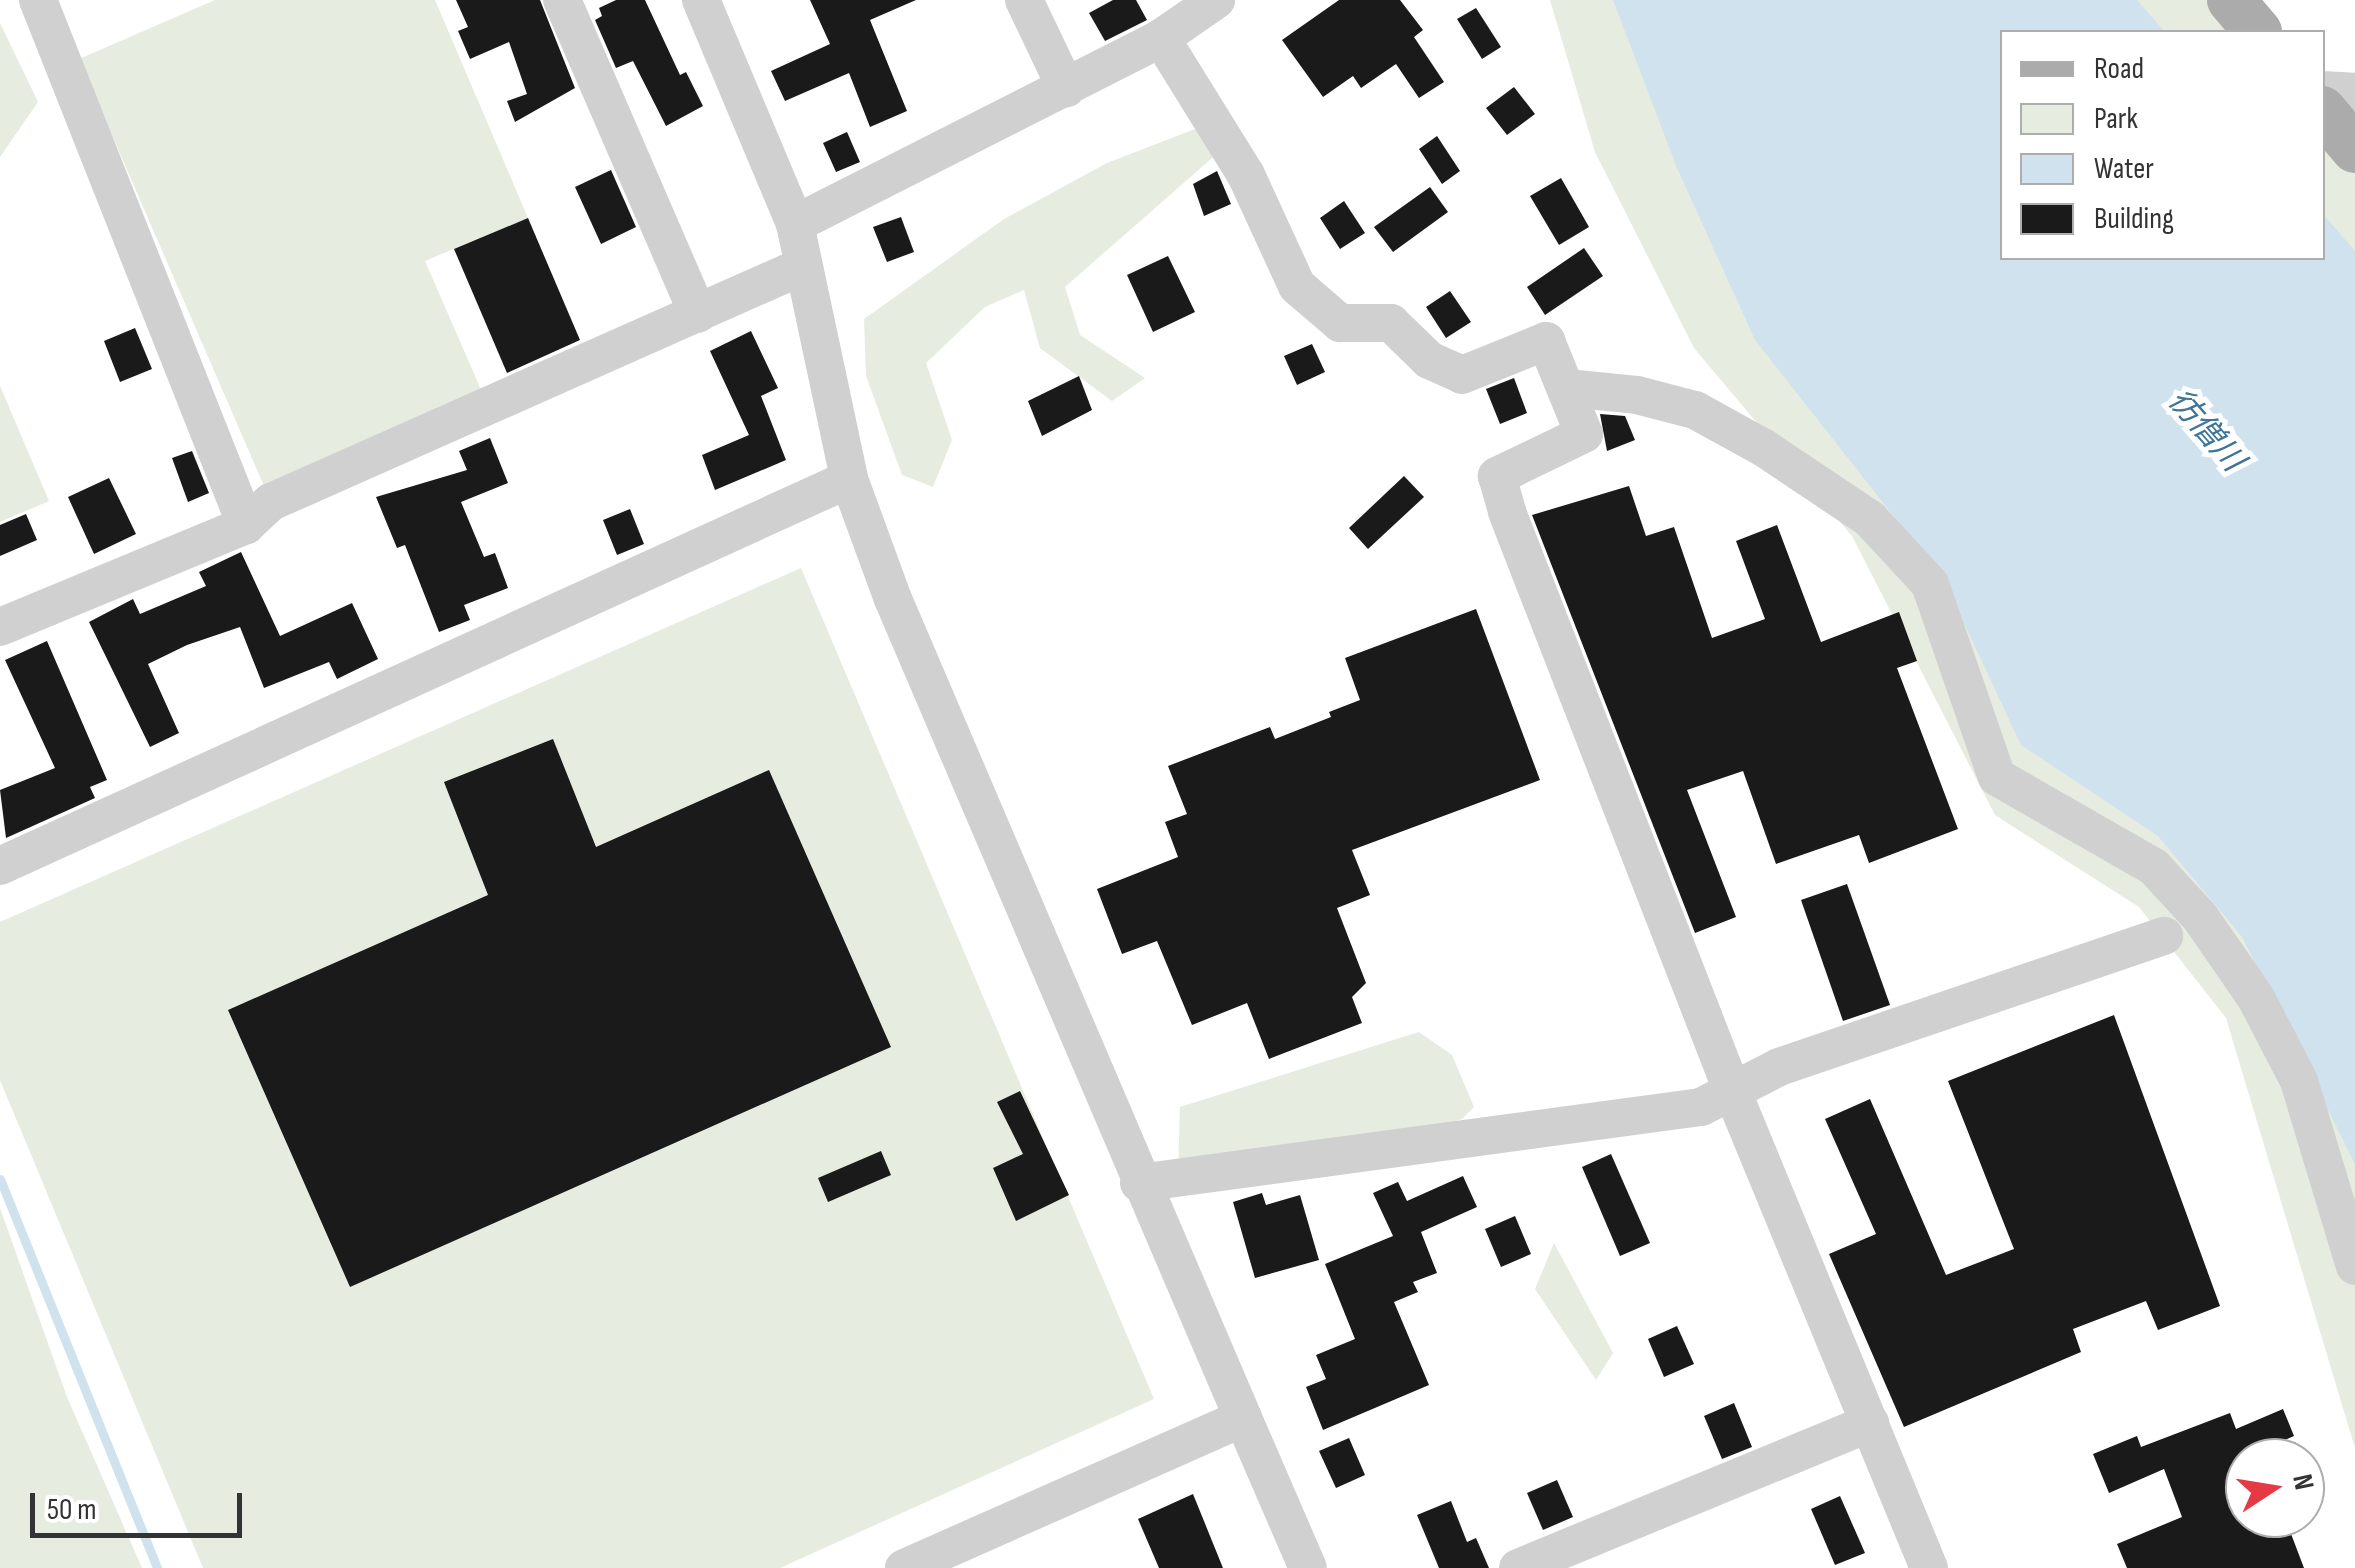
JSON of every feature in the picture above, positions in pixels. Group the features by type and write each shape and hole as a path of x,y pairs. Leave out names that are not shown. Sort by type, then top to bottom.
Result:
{"main road":[{"path":"2230,0 2256,30"},
{"path":"2325,114 2355,149"}],"street":[{"path":"38,0 246,526"},
{"path":"562,0 698,314"},
{"path":"701,0 794,224 849,479 1138,1183 1308,1568"},
{"path":"1024,0 1066,88"},
{"path":"794,224 1161,38 1216,0"},
{"path":"1161,38 1246,175 1280,258 1312,298 1340,323 1392,323 1448,374 1462,375 1546,341 1584,434 1497,476 1733,1093 1928,1568"},
{"path":"2325,90 2355,92"},
{"path":"0,628 246,526 271,502 804,266"},
{"path":"1566,388 1637,395 1694,410 1764,448 1870,518 1930,584 1997,776 2154,867 2200,917 2256,998 2299,1081 2355,1266"},
{"path":"0,866 849,479"},
{"path":"1138,1183 1701,1108 1779,1067 2164,936"},
{"path":"904,1568 1243,1418"},
{"path":"1518,1568 1870,1423"}],"green space":[{"path":"215,0 435,0 528,218 425,261 489,408 271,502 79,59"},
{"path":"1550,0 1615,0 2192,850 2355,1130 2355,1448 2226,1018 2139,907 1995,815 1852,536 1694,348 1595,152"},
{"path":"2135,0 2233,0 2256,30 2161,30"},
{"path":"0,23 38,102 0,157"},
{"path":"2325,114 2355,149 2355,252 2325,217"},
{"path":"1195,129 1227,145 1065,287 1080,335 1145,378 1112,401 1040,348 1024,290 985,307 926,363 952,440 933,487 902,475 866,376 864,319 1004,219 1107,163"},
{"path":"0,386 49,501 0,522"},
{"path":"801,568 1154,1399 780,1568 203,1568 0,1080 0,922"},
{"path":"1419,1032 1452,1055 1474,1107 1462,1119 1388,1143 1178,1178 1180,1107"},
{"path":"0,1208 67,1397 142,1568 0,1568"},
{"path":"1554,1243 1613,1353 1596,1380 1535,1289"}],"water":[{"name":"彷僧川","path":"1613,0 2137,0 2163,30 2000,30 2000,260 2325,260 2325,216 2355,251 2355,1164 2242,937 2158,836 2021,745 1944,580 1755,340 1677,168"}],"building":[{"path":"456,0 540,0 575,88 515,122 507,101 527,94 509,42 470,59 458,31 468,27"},
{"path":"616,0 645,0 680,75 686,72 703,106 666,126 633,61 616,68 595,20 602,16 599,8"},
{"path":"810,0 916,0 870,20 907,111 870,127 849,73 785,101 771,71 830,44"},
{"path":"1113,0 1136,0 1147,20 1105,41 1089,13"},
{"path":"1339,0 1400,0 1423,30 1414,37 1444,82 1419,98 1396,64 1361,88 1353,76 1323,97 1282,40"},
{"path":"1476,8 1501,47 1482,59 1457,19"},
{"path":"1514,87 1535,114 1507,135 1486,108"},
{"path":"847,132 860,162 836,172 823,143"},
{"path":"1437,136 1460,171 1442,184 1419,149"},
{"path":"611,170 636,227 601,244 575,187"},
{"path":"1217,171 1231,204 1204,216 1193,184"},
{"path":"1561,178 1589,227 1559,245 1530,196"},
{"path":"1430,187 1448,212 1393,252 1374,227"},
{"path":"1344,201 1365,233 1340,249 1320,218"},
{"path":"901,217 914,252 887,262 873,227"},
{"path":"528,218 580,340 507,373 454,249"},
{"path":"1584,248 1603,276 1545,315 1527,287"},
{"path":"1168,256 1195,312 1153,332 1127,275"},
{"path":"1450,291 1471,322 1446,338 1426,307"},
{"path":"135,328 152,369 120,382 104,341"},
{"path":"751,331 778,388 761,396 786,460 715,490 702,455 749,435 710,351"},
{"path":"1312,344 1325,372 1297,385 1284,356"},
{"path":"1079,376 1092,410 1042,436 1028,401"},
{"path":"1514,378 1527,413 1500,424 1486,389"},
{"path":"1600,414 1625,416 1635,440 1607,451"},
{"path":"490,438 508,483 461,502 484,557 495,553 508,588 464,605 470,620 439,632 405,545 397,548 376,497 467,470 459,451"},
{"path":"192,451 209,493 188,502 172,458"},
{"path":"1404,476 1424,497 1368,549 1349,528"},
{"path":"109,478 136,534 94,554 68,497"},
{"path":"1629,486 1646,536 1674,527 1712,638 1765,619 1736,541 1777,525 1821,642 1899,612 1917,661 1897,668 1958,829 1869,863 1859,835 1776,864 1743,771 1687,790 1736,917 1695,933 1532,515"},
{"path":"630,509 644,544 617,555 603,520"},
{"path":"26,514 37,540 0,556 0,525"},
{"path":"241,552 280,636 352,603 378,659 337,679 329,662 264,688 240,627 187,645 148,664 179,733 150,747 89,622 133,599 140,614 206,586 199,572"},
{"path":"1476,609 1540,780 1352,850 1370,895 1337,908 1366,983 1352,997 1362,1023 1269,1059 1247,1003 1192,1025 1157,941 1122,954 1097,889 1178,857 1165,822 1187,814 1168,766 1270,727 1275,739 1331,717 1329,712 1360,700 1345,658"},
{"path":"47,641 107,780 90,787 95,798 6,838 0,790 55,768 5,660"},
{"path":"553,739 596,847 769,770 891,1047 350,1287 228,1010 488,895 444,782"},
{"path":"1847,884 1890,1005 1843,1021 1801,900"},
{"path":"2114,1015 2220,1306 2158,1330 2146,1301 2073,1329 2081,1352 1904,1427 1829,1254 1876,1234 1825,1119 1870,1099 1946,1275 2014,1249 1948,1081"},
{"path":"1020,1091 1069,1195 1016,1221 993,1168 1023,1154 997,1102"},
{"path":"881,1151 891,1175 828,1202 818,1178"},
{"path":"1611,1154 1650,1243 1620,1256 1582,1167"},
{"path":"1463,1176 1477,1207 1421,1232 1437,1273 1413,1282 1418,1292 1394,1302 1429,1385 1323,1430 1306,1387 1326,1379 1316,1355 1355,1339 1325,1264 1393,1236 1373,1193 1398,1182 1407,1201"},
{"path":"1262,1193 1266,1205 1300,1195 1319,1260 1255,1278 1233,1202"},
{"path":"1515,1216 1531,1254 1501,1267 1485,1229"},
{"path":"1677,1326 1694,1364 1664,1377 1648,1339"},
{"path":"1734,1403 1752,1447 1722,1459 1704,1416"},
{"path":"2283,1409 2294,1436 2225,1438 2225,1538 2293,1538 2304,1568 2127,1568 2117,1544 2182,1517 2164,1469 2109,1493 2093,1454 2137,1436 2141,1447 2230,1413 2236,1429"},
{"path":"1349,1438 1365,1475 1336,1488 1319,1451"},
{"path":"1557,1480 1573,1517 1543,1530 1527,1493"},
{"path":"1193,1494 1223,1568 1159,1568 1138,1519"},
{"path":"1840,1496 1865,1553 1835,1565 1811,1509"},
{"path":"1451,1501 1467,1542 1476,1538 1489,1568 1439,1568 1417,1515"}],"waterway":[{"path":"0,1179 157,1568"}]}
